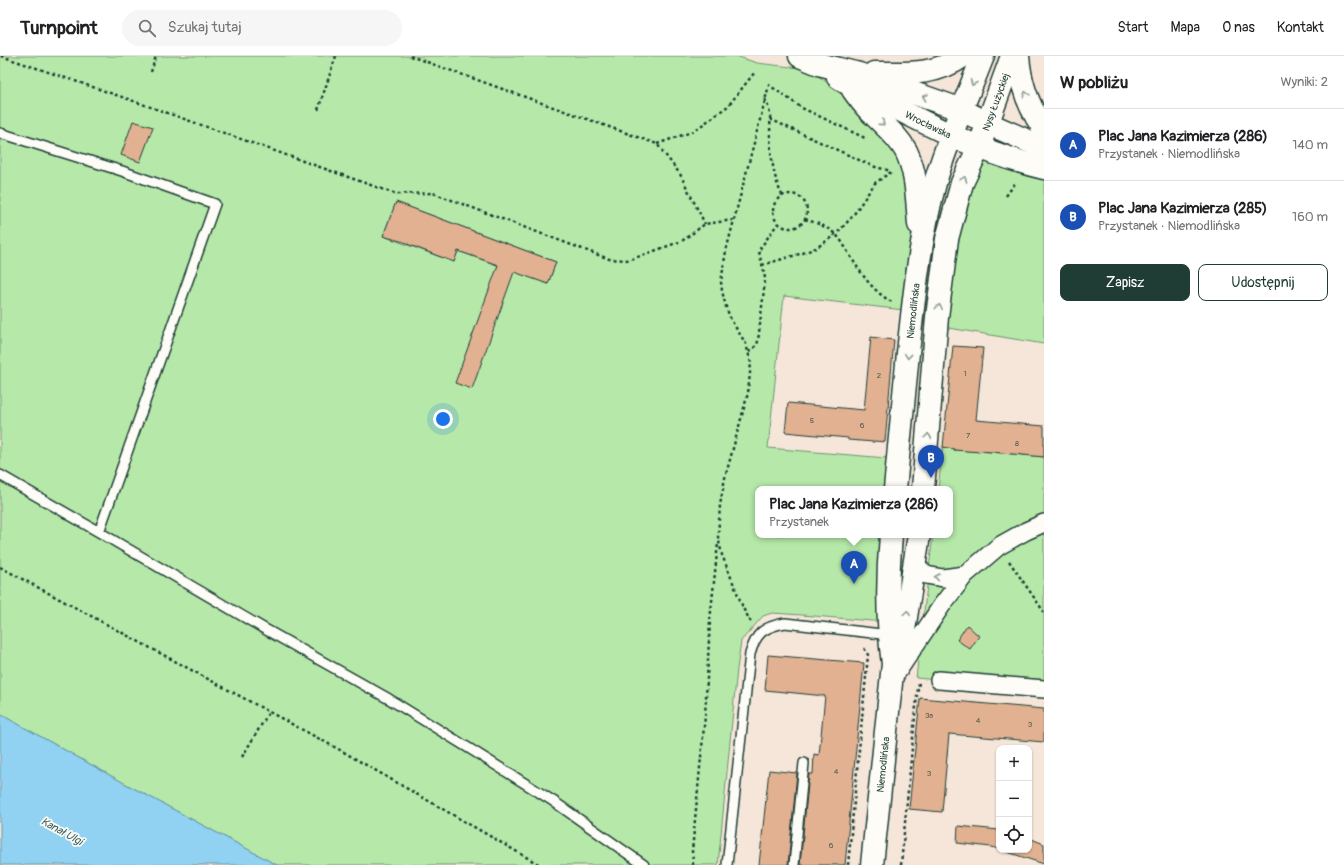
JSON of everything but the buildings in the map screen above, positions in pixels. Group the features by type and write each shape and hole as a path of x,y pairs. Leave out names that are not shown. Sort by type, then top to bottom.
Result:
{"main road":[{"name":"Wrocławska","path":"800,56 853,78 962,110 987,123 1044,148"},
{"path":"921,248 915,183 906,152 895,136 872,114 853,78 932,71 953,63 963,56"},
{"path":"951,136 984,56"},
{"name":"Nysy Łużyckiej","path":"978,147 1012,56"},
{"path":"1018,56 1023,84 1028,99 1035,116 1044,129"},
{"name":"Wrocławska","path":"853,78 951,136 1016,162 1044,168"},
{"name":"Niemodlińska","path":"895,486 911,324 921,248 935,181 951,136"},
{"path":"924,486 937,317 947,239 962,183 978,147"},
{"name":"Niemodlińska","path":"891,538 888,585 893,672"},
{"name":"Niemodlińska","path":"872,865 878,797 893,672 903,636 918,538"}],"street":[{"path":"893,672 965,575 999,546 1044,523"},
{"path":"914,563 926,575 943,578 965,575"},
{"path":"939,680 1044,689"}],"lane":[{"path":"0,133 122,171 214,204 99,532"},
{"path":"0,475 263,628 389,699 554,801 644,865"},
{"path":"727,865 750,654 752,645 759,633 774,625 785,623 890,634"},
{"path":"794,865 804,763"}],"path":[{"path":"1,56 128,99 396,194 433,193 609,259 629,260 682,241 705,224 733,220"},
{"path":"151,72 156,56"},
{"path":"318,110 336,56"},
{"path":"410,56 656,144 680,174 705,224"},
{"path":"656,144 694,130 728,106 755,72"},
{"path":"693,865 692,851 705,716 710,621 720,505 725,478 748,393 751,363 744,339 731,320 726,307 721,282 723,262 733,220 768,85 802,108 859,135 872,143"},
{"path":"764,99 770,110 772,157 778,188 782,196"},
{"path":"770,119 872,166 892,172"},
{"path":"890,164 892,172"},
{"path":"762,265 789,258 816,248 835,234 852,218 875,183 892,172 898,170"},
{"path":"790,193 801,197 807,206 808,212 805,219 799,226 788,228 778,223 775,219 773,207 775,202 782,196 790,193"},
{"path":"805,219 823,225 835,234 846,248 864,279 884,298 892,302"},
{"path":"749,352 757,345 760,333 765,281 765,273 762,265 760,250 778,223"},
{"path":"718,537 722,555 744,610 759,633"},
{"path":"999,546 1044,612"},
{"path":"0,568 340,750 540,865"},
{"path":"848,865 868,655 862,646 864,631"},
{"path":"901,865 917,695 920,681"},
{"path":"242,756 269,712"}],"green space":[{"path":"0,56 736,56 757,63 808,69 872,114 913,174 912,311 784,296 768,448 898,459 895,486 755,486 755,538 891,538 884,622 772,613 763,616 741,641 718,865 277,865 124,783 0,714","holes":["396,202 556,262 548,284 458,251 454,262 383,236"]},
{"path":"979,147 1044,168 1044,344 937,326"},
{"path":"943,447 955,450 1044,457 1044,689 916,678 933,538 953,538 953,486 938,486"}],"water":[{"name":"Kanał Ulgi","path":"0,714 124,783 277,865 0,865"}],"place":[{"name":"Plac Jana Kazimierza (285)","path":"931,478"},
{"name":"Plac Jana Kazimierza (286)","path":"854,584"}]}
